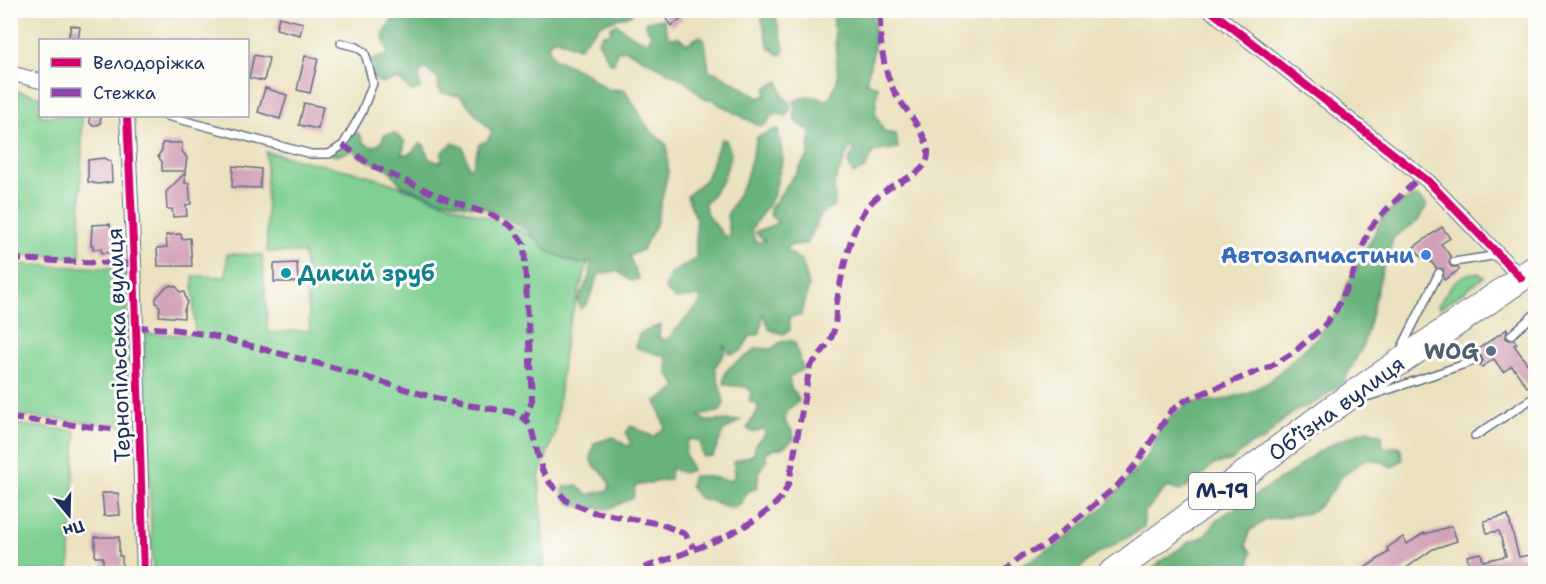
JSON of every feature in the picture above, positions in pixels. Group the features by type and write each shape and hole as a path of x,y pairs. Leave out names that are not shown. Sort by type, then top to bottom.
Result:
{"highway":[{"name":"Обʼїзна вулиця","path":"1111,573 1333,408 1528,273"}],"street":[{"path":"1210,10 1429,183 1499,255 1528,273"},
{"path":"10,73 39,81"},
{"name":"Тернопільська вулиця","path":"127,117 144,573"}],"lane":[{"path":"171,117 310,154 329,154 343,146 361,114 372,83 365,53 357,47 340,43"},
{"path":"1454,262 1499,255"},
{"path":"1394,366 1439,273"},
{"path":"1511,335 1536,313"},
{"path":"1333,408 1477,360"},
{"path":"1475,436 1536,396"}],"green space":[{"path":"412,11 634,11 630,15 601,24 578,48 556,38 549,42 548,47 554,59 582,71 607,89 625,90 650,131 667,145 668,172 656,225 642,250 629,256 639,279 631,281 617,271 599,274 587,304 580,309 578,300 590,275 591,262 578,264 547,251 527,230 486,209 438,199 401,185 388,168 362,158 353,150 337,156 329,154 328,149 351,131 360,134 364,143 372,147 381,143 384,135 394,133 405,142 402,155 411,153 419,144 424,145 429,159 438,162 442,161 442,152 453,143 463,147 469,167 473,166 479,144 487,141 492,132 460,96 442,93 438,80 425,68 419,75 420,89 412,91 399,79 381,83 368,75 367,70 373,59 388,55 383,36 392,20"},
{"path":"760,11 774,11 784,47 783,54 780,55 769,48"},
{"path":"833,11 874,11 874,49 866,82 878,86 875,113 884,132 896,134 898,148 873,152 865,169 853,174 848,162 855,149 850,147 834,183 835,205 822,212 808,243 788,246 786,250 802,261 809,286 801,315 789,317 790,330 783,334 770,330 763,314 760,334 750,336 741,351 731,354 723,345 725,352 715,367 724,403 720,411 699,416 705,421 741,420 723,432 713,456 703,457 700,441 691,439 687,441 685,454 692,470 683,473 671,468 670,479 635,486 633,498 608,509 575,506 567,501 563,492 564,487 577,485 587,495 608,490 610,487 606,476 591,461 594,443 614,437 627,446 631,444 626,433 631,426 654,437 665,427 656,401 678,388 667,372 667,357 635,347 639,334 660,325 659,338 667,340 700,303 700,296 676,299 665,289 670,274 696,259 696,218 687,196 706,179 721,139 726,140 731,155 723,180 705,204 706,213 725,237 730,235 727,215 745,182 757,137 778,129 783,159 773,197 751,230 756,242 765,241 755,232 778,223 770,215 770,209 808,156 811,132 795,121 794,101 808,96 829,100 838,78"},
{"path":"663,19 669,38 679,37 687,44 700,36 705,41 709,71 726,78 759,98 766,95 766,88 779,81 783,96 790,103 790,110 786,116 779,114 771,116 766,124 759,126 718,104 714,99 705,99 685,81 627,50 617,51 614,63 610,63 598,41 603,34 610,33 611,27 617,24 636,38 649,41 651,35 645,24 646,21"},
{"path":"11,90 39,96 39,117 82,117 80,257 11,255"},
{"path":"266,152 367,175 503,223 588,262 566,334 555,433 539,476 545,573 153,573 144,334 195,335 193,276 226,277 227,254 262,255 268,333 310,330 304,253 267,252"},
{"path":"1417,196 1427,205 1418,221 1394,237 1382,271 1362,348 1344,381 1317,402 1297,410 1281,422 1263,441 1251,444 1232,460 1213,465 1196,481 1180,491 1167,487 1144,513 1144,527 1092,558 1076,573 1017,573 1019,566 1058,545 1106,505 1149,454 1159,431 1170,417 1190,403 1223,400 1249,392 1269,382 1317,337 1341,307 1347,285 1383,217 1401,202"},
{"path":"11,264 125,269 129,426 11,415"},
{"path":"1471,273 1478,273 1484,277 1440,308 1438,306 1451,286 1460,278"},
{"path":"790,340 795,343 803,369 789,377 791,389 799,401 787,410 785,422 793,432 794,439 783,447 765,452 767,461 759,471 757,488 746,492 742,503 733,508 697,497 690,485 693,476 731,480 735,475 733,462 754,454 756,443 765,435 764,429 752,432 747,428 757,412 758,405 749,401 751,392 747,387 725,385 726,372 729,367 756,348 771,349 781,342"},
{"path":"11,424 76,431 69,573 11,572"},
{"path":"1367,430 1382,435 1383,447 1400,447 1403,460 1392,467 1383,462 1366,459 1340,478 1331,493 1313,512 1266,520 1249,531 1246,546 1251,552 1249,568 1241,573 1148,573 1188,543 1203,537 1218,519 1295,470 1310,457 1338,441"}],"building":[{"path":"660,10 677,10 682,19 671,26"},
{"path":"279,17 303,23 300,35 276,29"},
{"path":"71,25 80,27 78,39 68,39"},
{"path":"254,55 269,58 264,81 249,78"},
{"path":"305,56 318,59 310,93 297,90"},
{"path":"265,88 287,95 280,119 258,112"},
{"path":"304,103 323,107 318,129 299,125"},
{"path":"89,117 101,117 100,124 93,126"},
{"path":"162,143 182,143 182,151 187,158 185,171 162,171 162,162 158,156 162,150"},
{"path":"104,158 111,162 112,182 98,184 88,182 88,160"},
{"path":"233,166 261,169 260,188 232,187"},
{"path":"185,173 185,183 189,183 191,204 186,205 187,216 173,217 172,209 167,209 166,192"},
{"path":"110,224 115,252 102,253 101,249 93,249 91,245 92,225"},
{"name":"WOG","path":"1442,227 1450,238 1441,244 1451,257 1449,263 1451,267 1458,267 1459,270 1444,280 1443,269 1436,268 1426,255 1422,258 1414,247"},
{"path":"181,234 182,239 190,238 192,266 158,266 157,248 167,247 166,235"},
{"name":"Дикий зруб","path":"297,263 298,282 274,282 274,264"},
{"path":"171,285 177,287 180,292 184,292 187,302 184,318 159,316 160,307 156,303 156,298"},
{"name":"WOG","path":"1507,329 1506,338 1514,340 1517,344 1514,345 1536,376 1536,380 1527,387 1512,366 1503,372 1494,359 1482,367 1480,365 1483,361 1481,356 1472,353"},
{"path":"102,493 118,493 120,515 104,516"},
{"path":"1508,515 1519,557 1536,554 1536,573 1471,573 1467,556 1481,553 1483,561 1506,556 1499,531 1487,533 1484,521"},
{"path":"1452,526 1457,541 1433,549 1402,571 1357,573 1389,552 1387,548 1403,537 1407,544 1424,533"},
{"path":"95,537 119,537 119,556 122,556 122,566 103,566 103,557 95,557"}],"marked path":[{"path":"627,574 708,544 749,524 780,499 789,483 810,366 833,333 843,269 856,227 866,208 874,200 892,186 916,173 928,157 924,136 896,95 888,75 881,42 881,10"},
{"path":"343,145 372,166 450,201 495,216 512,227 524,244 532,400 525,419"},
{"path":"1002,574 1022,556 1046,545 1119,484 1136,464 1171,411 1186,400 1271,366 1294,352 1323,327 1336,310 1351,279 1369,230 1421,176"},
{"path":"10,259 134,264"},
{"path":"136,327 172,329 209,335 339,369 428,396 460,404 512,412 525,419 531,427 542,470 550,483 567,501 593,512 661,524 685,534 694,548"},
{"path":"10,418 139,432"},
{"path":"10,571 29,574"}],"cycle path":[{"path":"1210,10 1429,182 1521,278"},
{"path":"127,117 144,574"}],"place":[{"name":"Автозапчастини","path":"1426,255"},
{"name":"Дикий зруб","path":"286,273"},
{"name":"WOG","path":"1491,351"}]}
